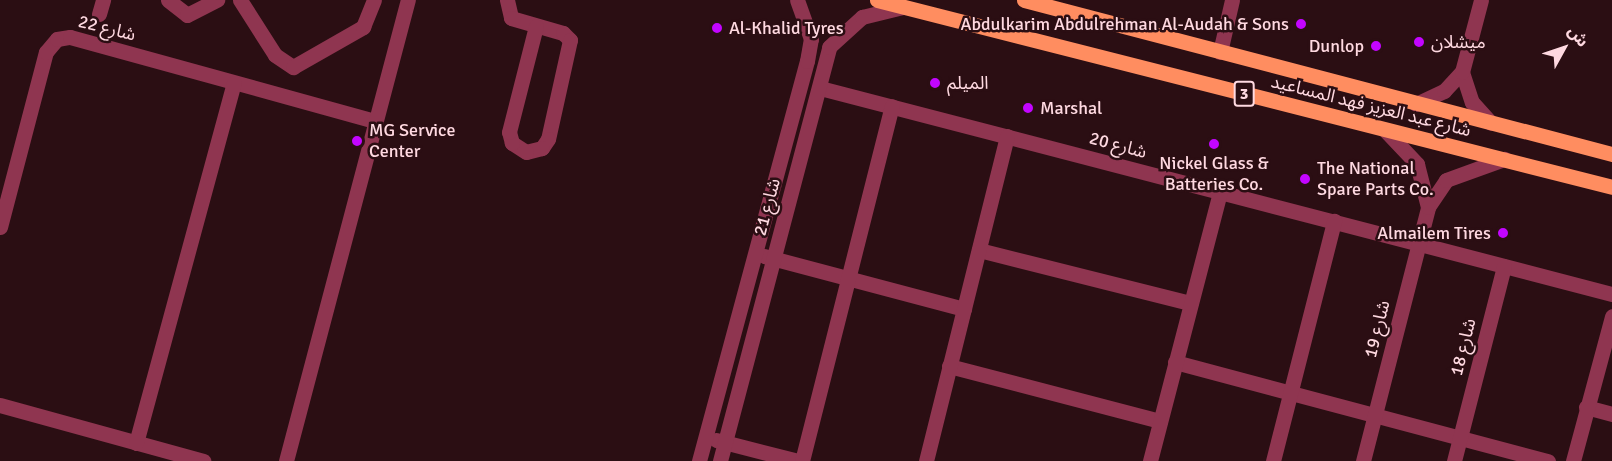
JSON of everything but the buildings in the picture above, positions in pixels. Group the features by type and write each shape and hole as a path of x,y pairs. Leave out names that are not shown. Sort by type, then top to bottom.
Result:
{"main road":[{"name":"شارع عبد العزيز فهد المساعيد","path":"877,0 1612,187"},
{"name":"شارع عبد العزيز فهد المساعيد","path":"1024,0 1612,154"}],"street":[{"path":"168,0 187,15 217,0"},
{"path":"240,0 275,55 293,67 363,27 374,0"},
{"path":"507,0 511,18 567,34 571,44 548,139 542,148 526,152 512,143 509,132 536,26"},
{"name":"شارع 21","path":"699,461 807,61 811,39 797,0"},
{"path":"1220,52 1232,0"},
{"path":"1416,104 1444,91 1462,72 1481,0"},
{"path":"286,461 406,1"},
{"name":"شارع 21","path":"720,461 820,87 836,37 862,17 903,7"},
{"name":"شارع 22","path":"0,227 46,52 57,39 70,37 375,121"},
{"path":"1462,72 1472,102 1491,123"},
{"path":"136,442 234,83"},
{"name":"شارع 20","path":"820,87 1419,244"},
{"path":"705,437 800,461 850,281 892,106"},
{"name":"شارع 19","path":"1385,129 1417,164 1428,207"},
{"path":"926,461 1007,136"},
{"name":"شارع 19","path":"1363,461 1428,207 1446,180 1504,159"},
{"path":"1150,461 1220,192"},
{"path":"1272,461 1334,221"},
{"path":"1419,244 1612,294"},
{"path":"979,250 1190,303"},
{"path":"755,254 850,281 964,309"},
{"name":"شارع 18","path":"1454,461 1504,266"},
{"path":"1573,461 1612,316"},
{"path":"1175,362 1548,461"},
{"path":"949,366 1160,421"},
{"path":"0,405 203,461"},
{"path":"1586,407 1612,414"}],"place":[{"name":"Abdulkarim Abdulrehman Al-Audah & Sons","path":"1301,24"},
{"name":"Al-Khalid Tyres","path":"717,28"},
{"name":"ميشلان","path":"1419,42"},
{"name":"Dunlop","path":"1376,46"},
{"name":"الميلم","path":"935,83"},
{"name":"Marshal","path":"1028,108"},
{"name":"MG Service Center","path":"357,141"},
{"name":"Nickel Glass & Batteries Co.","path":"1214,144"},
{"name":"The National Spare Parts Co.","path":"1305,179"},
{"name":"Almailem Tires","path":"1503,233"}]}
